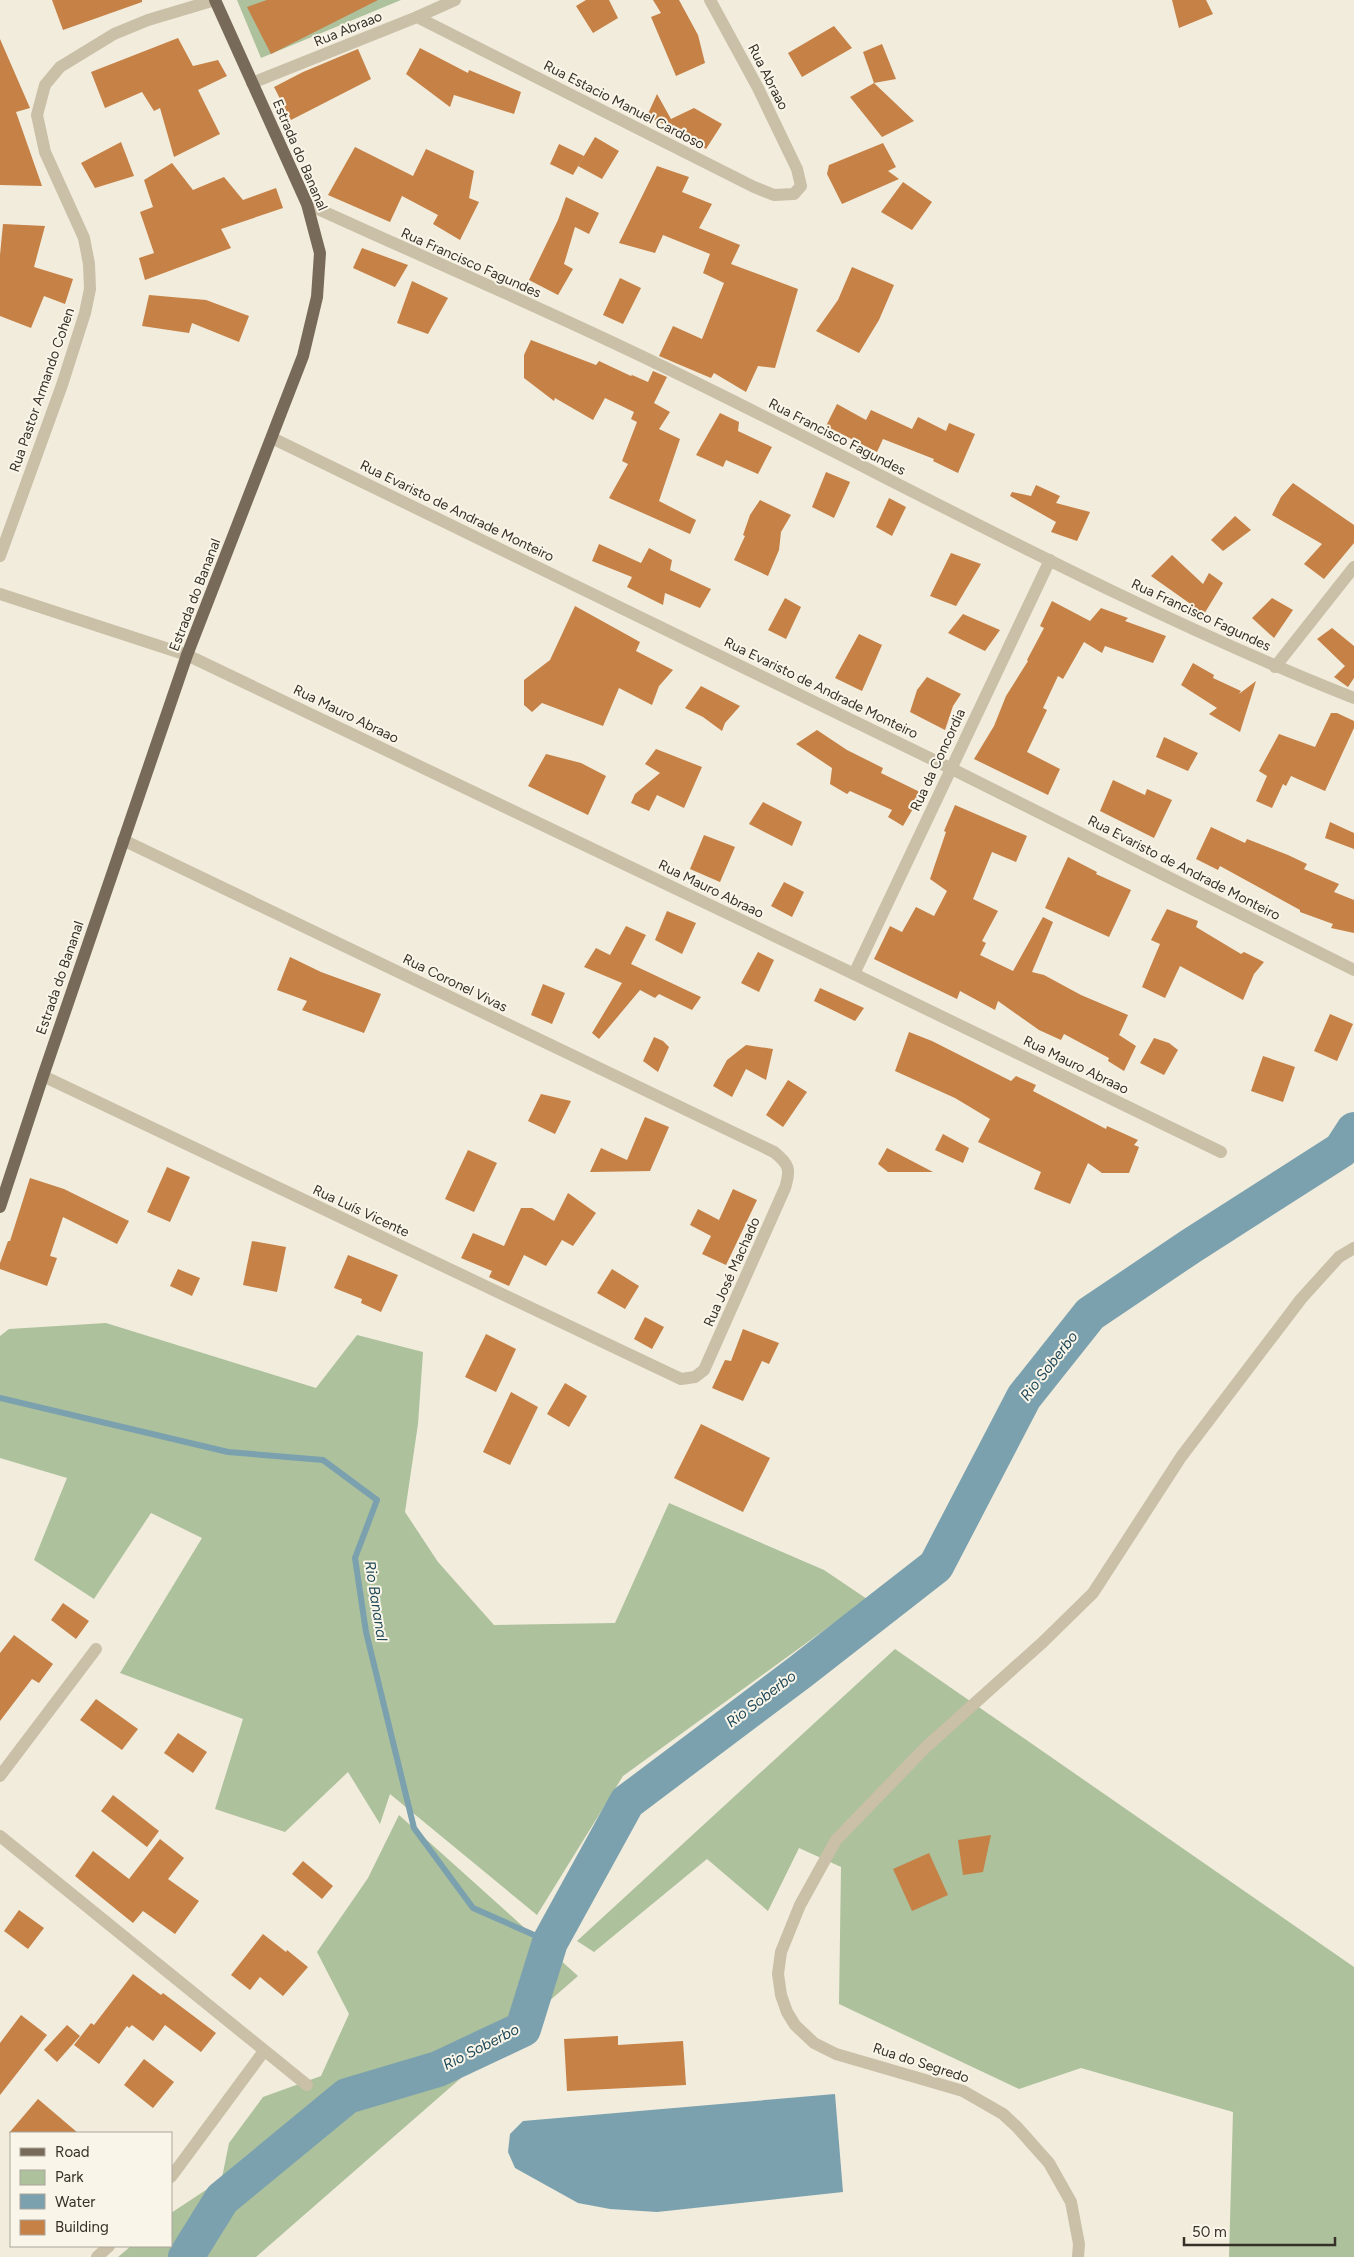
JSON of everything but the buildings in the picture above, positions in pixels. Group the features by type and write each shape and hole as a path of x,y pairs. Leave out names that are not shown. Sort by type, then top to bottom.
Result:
{"main road":[{"name":"Estrada do Bananal","path":"0,1207 123,840 188,655 303,356 316,297 320,253 307,204 215,0"}],"street":[{"name":"Rua Pastor Armando Cohen","path":"0,556 62,385 85,313 90,289 89,264 84,238 45,152 37,115 45,85 60,66 114,34 148,20 215,0"},
{"name":"Rua Abraao","path":"252,83 455,0"},
{"name":"Rua Abraao","path":"710,0 758,88 796,169"},
{"name":"Rua Estacio Manuel Cardoso","path":"417,17 754,188 774,195 794,194 801,186 796,169"},
{"name":"Rua Francisco Fagundes","path":"307,204 660,365 1050,560 1275,667 1354,698"},
{"name":"Rua Evaristo de Andrade Monteiro","path":"272,438 950,768 1354,970"},
{"name":"Rua da Concordia","path":"854,974 1050,560"},
{"path":"1275,667 1354,567"},
{"name":"Rua Mauro Abraao","path":"0,594 188,655 1221,1152"},
{"name":"Rua Coronel Vivas","path":"123,840 774,1152"},
{"name":"Rua Luís Vicente","path":"43,1076 667,1373"},
{"name":"Rua José Machado","path":"667,1373 681,1379 695,1377 704,1370 787,1182 789,1175 786,1162 774,1152"},
{"name":"Rua do Segredo","path":"1078,2257 1079,2244 1071,2202 1049,2163 1003,2114 962,2091 836,2054 814,2043 795,2025 787,2012 781,1995 778,1974 781,1952 800,1905 836,1840 926,1747 1043,1642 1093,1593 1181,1457 1301,1299 1338,1257 1354,1248"},
{"path":"0,1776 96,1649"},
{"path":"0,1836 307,2085"},
{"path":"172,2176 264,2050"},
{"path":"97,2257 108,2247"}],"green space":[{"path":"237,0 401,0 261,58"},
{"path":"106,1323 316,1388 357,1335 423,1352 418,1424 405,1512 438,1562 494,1625 615,1623 669,1503 824,1570 867,1599 623,1776 537,1915 390,1794 380,1824 348,1772 285,1832 215,1809 243,1719 120,1673 202,1538 151,1513 94,1599 34,1560 67,1478 0,1458 0,1336 9,1329"},
{"path":"895,1649 1354,1967 1354,2257 1229,2257 1233,2112 1081,2068 1019,2089 839,2004 841,1867 799,1848 768,1911 707,1859 594,1952 577,1941"},
{"path":"399,1815 578,1976 256,2257 206,2257 229,2143 263,2097 321,2076 349,2014 317,1952 368,1878"},
{"path":"218,2182 168,2257 118,2257 130,2247 172,2247 172,2212"}],"water":[{"path":"835,2094 843,2192 657,2212 610,2209 578,2203 515,2168 508,2152 510,2134 523,2121"}],"waterway":[{"name":"Rio Soberbo","path":"186,2257 222,2199 347,2096 438,2069 523,2029 550,1942 627,1802 800,1672 936,1566 1024,1397 1090,1314 1191,1246 1341,1150 1354,1130"},
{"name":"Rio Bananal","path":"0,1398 228,1452 323,1460 377,1500 355,1558 366,1632 414,1828 473,1908 550,1942"}]}
